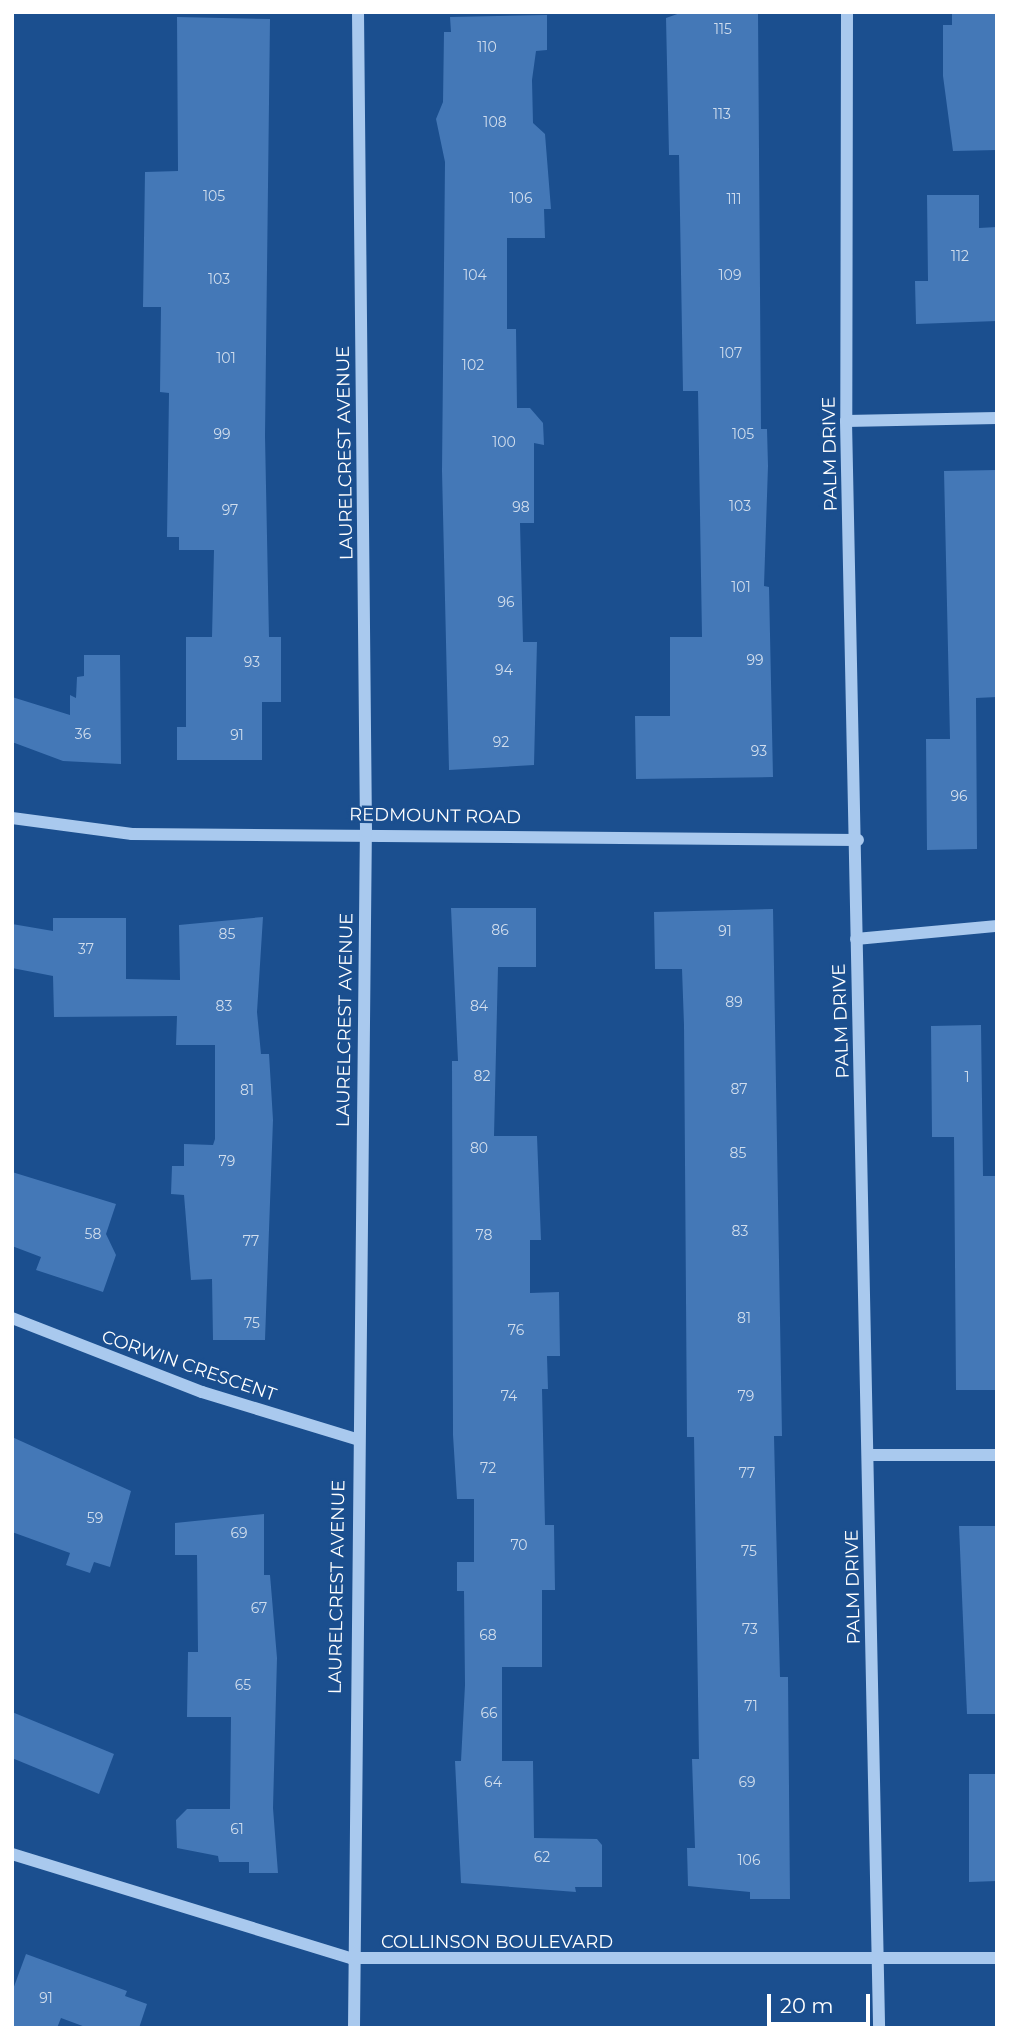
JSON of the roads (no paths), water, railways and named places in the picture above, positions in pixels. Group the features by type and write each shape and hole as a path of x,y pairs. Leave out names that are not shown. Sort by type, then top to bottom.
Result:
{"street":[{"name":"LAURELCREST AVENUE","path":"354,2028 351,1958 356,1438 366,831 358,12"},
{"name":"PALM DRIVE","path":"847,12 846,421 858,840 856,939 870,1455 875,1961 879,2028"},
{"path":"846,421 997,418"},
{"name":"REDMOUNT ROAD","path":"12,818 132,834 366,831 858,840"},
{"path":"856,939 997,926"},
{"name":"CORWIN CRESCENT","path":"12,1318 202,1392 356,1438"},
{"path":"870,1455 997,1455"},
{"name":"COLLINSON BOULEVARD","path":"12,1854 351,1958 875,1961 997,1958"}]}
